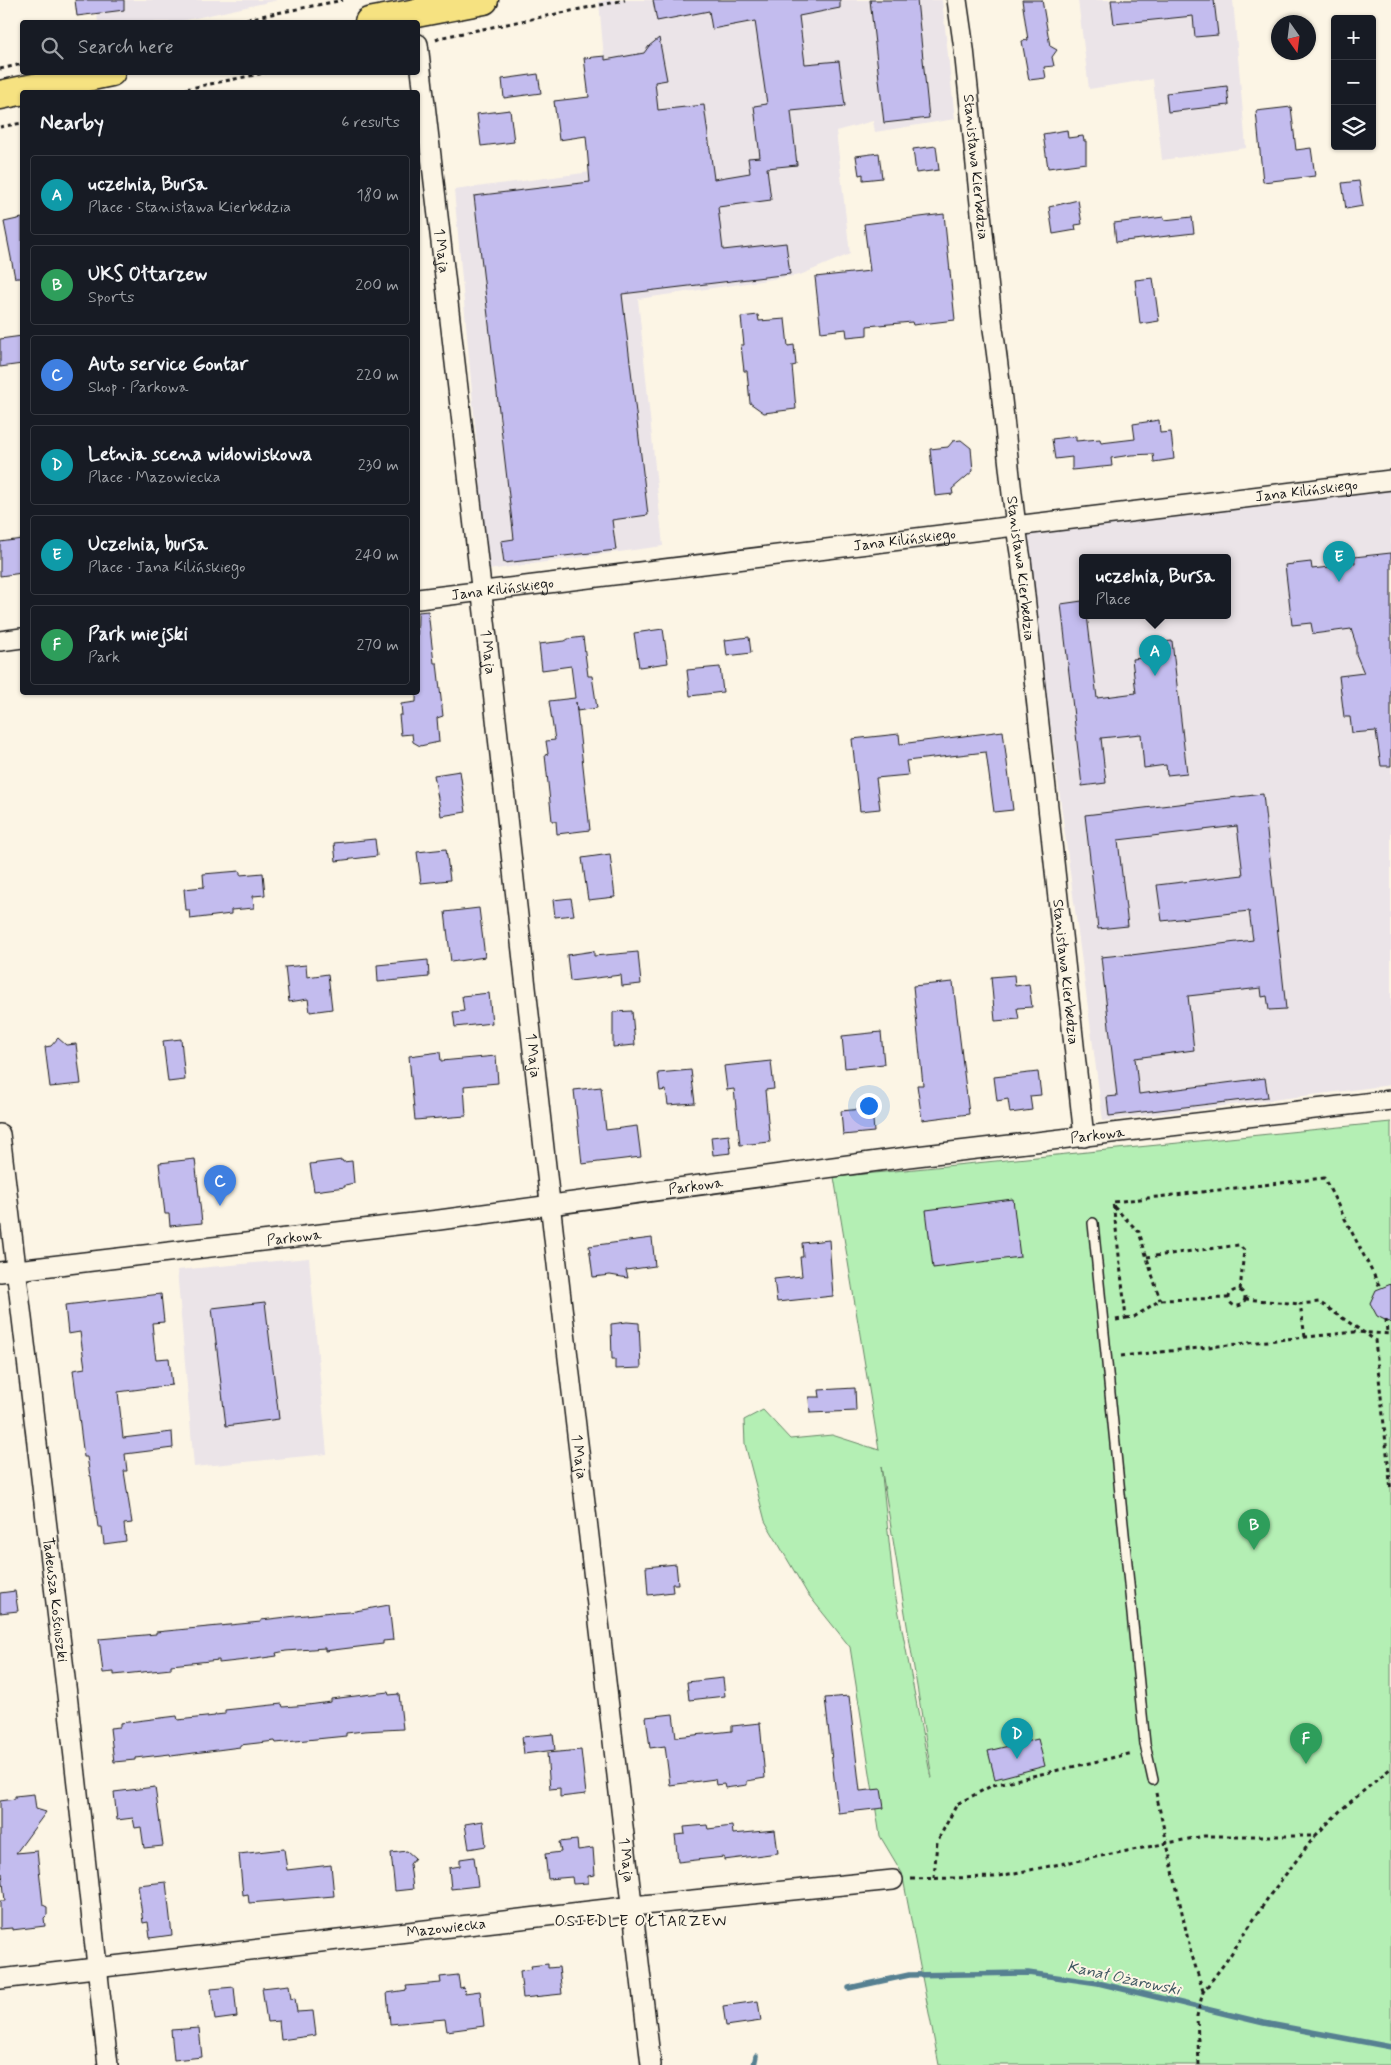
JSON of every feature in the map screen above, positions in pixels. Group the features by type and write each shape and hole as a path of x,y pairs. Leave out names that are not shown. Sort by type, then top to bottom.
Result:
{"main road":[{"path":"392,20 414,18 484,0"},
{"path":"24,90 97,75"},
{"path":"0,95 20,91"}],"street":[{"name":"Stanisława Kierbedzia","path":"957,0 1021,559 1084,1137"},
{"name":"1 Maja","path":"425,46 482,592 651,2065"},
{"name":"Jana Kilińskiego","path":"420,599 1391,480"},
{"path":"0,641 20,638"},
{"name":"Parkowa","path":"8,1271 439,1220 908,1157 1391,1100"},
{"name":"Tadeusza Kościuszki","path":"0,1134 8,1271 66,1684 108,2065"},
{"name":"Mazowiecka","path":"0,1979 633,1906 893,1880"}],"lane":[{"path":"1092,1223 1146,1750 1153,1780"}],"path":[{"path":"241,20 343,0"},
{"path":"425,46 444,37 626,0"},
{"path":"0,69 20,64"},
{"path":"181,90 254,75"},
{"path":"0,127 20,123"},
{"path":"1126,1318 1113,1202 1324,1178 1380,1287"},
{"path":"1114,1207 1139,1232 1160,1300"},
{"path":"1147,1257 1239,1245 1244,1250 1240,1291 1245,1299"},
{"path":"1228,1298 1231,1292 1240,1291"},
{"path":"1101,1321 1134,1317 1160,1300 1228,1298"},
{"path":"1228,1298 1232,1305 1236,1306 1243,1304 1245,1299"},
{"path":"1245,1299 1300,1304 1320,1302 1375,1340 1391,1491"},
{"path":"1300,1304 1305,1337"},
{"path":"1105,1358 1355,1332 1389,1334 1386,1319"},
{"path":"934,1878 937,1842 957,1804 993,1785 1146,1750"},
{"path":"1200,2065 1197,2016 1203,1992 1227,1960 1270,1895 1315,1836 1342,1809 1391,1768"},
{"path":"1153,1780 1190,1949 1203,1992"},
{"path":"893,1880 994,1876 1204,1836 1315,1836"}],"shaded area":[{"path":"95,0 278,0 186,20 98,20"},
{"path":"607,0 942,0 955,119 875,132 873,121 836,131 850,254 800,275 638,299 663,546 488,570 454,190 614,169 599,2"},
{"path":"1078,0 1233,0 1246,148 1162,160 1153,79 1089,89"},
{"path":"1391,487 1391,1085 1103,1121 1025,533"},
{"path":"309,1258 327,1454 194,1467 177,1270"}],"green space":[{"path":"1391,1122 1391,2065 939,2065 902,1873 880,1836 850,1647 807,1593 765,1521 745,1444 744,1420 763,1410 790,1439 832,1435 879,1450 834,1177","holes":["881,1466 932,1778 894,1588"]}],"building":[{"path":"75,0 124,0 124,10 77,16"},
{"path":"653,0 840,0 840,8 799,16 805,64 839,61 845,106 791,111 797,165 767,168 771,200 718,207 723,250 786,243 790,274 622,294 648,515 612,520 616,550 504,563 501,541 514,539 474,196 590,182 586,136 559,140 554,101 589,97 584,58 605,56 605,60 644,53 659,38 667,80 655,82 658,110 704,105 714,179 750,173 748,158 760,157 754,106 767,104 755,21 712,29 709,11 657,21"},
{"path":"870,0 917,0 929,118 884,123"},
{"path":"1022,0 1042,0 1050,46 1057,50 1052,57 1054,66 1044,67 1046,78 1029,80 1022,41 1028,40"},
{"path":"1111,0 1214,0 1218,35 1195,37 1193,16 1114,24"},
{"path":"538,74 541,93 504,98 502,79"},
{"path":"1227,86 1229,105 1168,112 1166,93"},
{"path":"1291,107 1296,150 1311,148 1315,176 1263,182 1256,111"},
{"path":"510,110 514,142 481,146 477,114"},
{"path":"1067,130 1068,138 1083,136 1084,141 1086,141 1086,163 1048,168 1043,134"},
{"path":"936,146 939,170 916,173 913,149"},
{"path":"879,153 882,178 863,180 863,174 859,175 856,156"},
{"path":"1359,181 1363,206 1346,209 1342,183"},
{"path":"1078,200 1082,224 1075,225 1076,230 1053,234 1049,207"},
{"path":"944,214 955,320 913,325 912,322 867,326 867,335 847,337 846,329 821,332 815,277 870,271 864,224"},
{"path":"1164,217 1164,220 1192,217 1194,233 1116,242 1114,223"},
{"path":"20,218 20,278 15,278 4,222"},
{"path":"1153,278 1159,321 1140,324 1135,280"},
{"path":"758,315 759,321 785,319 788,346 794,345 796,365 792,366 796,409 764,413 750,403 747,371 744,371 741,345 744,345 741,317"},
{"path":"20,336 20,364 0,367 0,339"},
{"path":"1159,420 1160,433 1171,432 1174,459 1154,462 1153,454 1131,455 1111,458 1112,466 1072,470 1072,457 1055,459 1052,439 1076,436 1076,441 1100,439 1101,443 1135,439 1133,424"},
{"path":"961,440 971,448 973,471 952,489 953,494 935,496 930,449 948,447 953,441"},
{"path":"20,539 20,573 0,576 0,542"},
{"path":"1391,553 1391,766 1381,766 1376,731 1352,733 1350,717 1344,717 1339,676 1364,673 1356,654 1356,644 1351,629 1313,634 1311,623 1292,625 1285,565 1311,562 1312,569 1355,564 1354,557"},
{"path":"1079,601 1079,619 1087,619 1097,698 1136,693 1132,659 1156,657 1154,643 1172,641 1187,773 1167,775 1166,765 1144,768 1141,734 1101,738 1106,783 1082,786 1061,604"},
{"path":"428,611 434,663 437,663 443,716 437,718 439,742 420,746 413,742 412,734 401,735 399,715 402,715 401,704 416,702 416,695 420,695 420,612"},
{"path":"663,629 668,663 639,667 634,633"},
{"path":"583,637 588,676 592,676 597,708 577,711 576,702 590,830 557,834 556,821 552,821 545,755 548,754 546,741 555,740 549,701 575,698 571,666 542,670 539,644"},
{"path":"749,637 751,653 727,656 725,640"},
{"path":"720,667 723,692 690,696 687,670"},
{"path":"1003,731 1013,810 994,812 986,752 906,761 908,775 876,778 880,809 860,811 852,739 899,734 900,744"},
{"path":"460,771 466,812 441,816 434,775"},
{"path":"1263,794 1286,1009 1269,1010 1267,996 1262,997 1261,988 1188,996 1194,1050 1135,1058 1139,1094 1265,1078 1268,1097 1109,1116 1107,1097 1117,1096 1101,957 1253,940 1249,911 1162,921 1157,885 1243,875 1237,826 1118,840 1128,926 1098,929 1085,815"},
{"path":"375,839 377,856 336,861 334,843"},
{"path":"446,849 450,880 421,883 417,852"},
{"path":"610,854 615,897 588,900 582,858"},
{"path":"240,871 240,875 263,873 265,895 253,896 254,908 231,910 231,914 190,919 189,910 186,910 184,889 204,887 203,874"},
{"path":"571,898 574,915 555,917 553,900"},
{"path":"479,908 485,957 451,962 445,912"},
{"path":"594,951 594,956 638,952 641,984 622,986 621,975 570,981 567,955"},
{"path":"428,960 429,977 378,982 377,965"},
{"path":"306,965 307,977 328,974 332,1009 310,1012 308,999 289,1002 285,967"},
{"path":"1014,975 1015,986 1029,984 1032,1007 1017,1008 1019,1019 995,1021 991,977"},
{"path":"953,982 969,1114 922,1120 917,1085 923,1085 913,986"},
{"path":"489,993 492,1023 455,1027 453,1012 464,1011 462,996"},
{"path":"632,1011 635,1045 613,1047 613,1012"},
{"path":"881,1032 884,1064 845,1068 842,1036"},
{"path":"58,1038 66,1045 76,1044 81,1084 50,1087 45,1047 51,1046"},
{"path":"181,1039 185,1080 168,1082 163,1041"},
{"path":"440,1052 441,1061 496,1056 498,1083 464,1086 466,1116 415,1120 409,1056"},
{"path":"771,1061 774,1089 765,1090 770,1142 740,1145 734,1089 727,1090 724,1066"},
{"path":"691,1070 695,1103 668,1105 666,1090 660,1091 658,1073"},
{"path":"1038,1072 1041,1095 1030,1096 1032,1110 1010,1113 1008,1099 997,1101 994,1077"},
{"path":"601,1087 606,1130 637,1126 641,1157 582,1164 574,1090"},
{"path":"872,1108 874,1132 843,1135 841,1111"},
{"path":"729,1135 731,1153 713,1155 711,1137"},
{"path":"195,1159 202,1223 170,1226 169,1214 165,1214 159,1163"},
{"path":"342,1160 343,1162 352,1161 354,1183 345,1185 345,1187 314,1191 310,1164"},
{"path":"1013,1199 1020,1257 933,1268 926,1210"},
{"path":"652,1238 655,1266 626,1270 628,1278 610,1275 593,1277 589,1246"},
{"path":"829,1240 833,1296 777,1302 774,1279 802,1276 800,1257 803,1257 802,1243"},
{"path":"1391,1284 1391,1323 1377,1316 1370,1303 1376,1290"},
{"path":"161,1294 164,1322 152,1323 155,1353 156,1359 169,1358 172,1385 118,1392 123,1438 172,1432 173,1448 125,1454 127,1471 124,1471 132,1523 124,1524 126,1541 104,1544 102,1527 98,1527 87,1457 84,1457 73,1370 85,1368 80,1332 68,1334 65,1305"},
{"path":"265,1302 279,1419 226,1426 212,1308"},
{"path":"639,1323 641,1368 615,1369 615,1359 612,1359 611,1324"},
{"path":"855,1388 856,1411 810,1413 809,1397 820,1397 819,1390"},
{"path":"676,1564 678,1584 672,1584 673,1592 648,1595 646,1567"},
{"path":"15,1591 18,1611 0,1613 0,1593"},
{"path":"389,1605 393,1640 383,1641 383,1644 325,1651 325,1648 286,1651 276,1653 277,1656 219,1663 219,1660 171,1665 171,1669 114,1675 114,1672 103,1673 99,1639 261,1622 261,1620 332,1612 350,1612"},
{"path":"723,1678 725,1696 689,1700 687,1682"},
{"path":"388,1692 389,1695 399,1694 403,1729 364,1731 346,1733 346,1736 276,1743 275,1741 114,1762 110,1728 120,1727 120,1723 177,1716 178,1720 215,1716 225,1714 225,1710 282,1704 283,1707 308,1705 331,1702 331,1699"},
{"path":"849,1696 860,1791 881,1789 884,1808 838,1813 825,1698"},
{"path":"673,1714 676,1737 732,1731 732,1726 760,1723 765,1778 747,1781 747,1785 725,1788 724,1784 716,1785 715,1779 670,1785 665,1746 650,1748 646,1717"},
{"path":"553,1734 555,1750 524,1754 522,1737"},
{"path":"1038,1739 1045,1766 995,1779 988,1751"},
{"path":"581,1750 586,1794 560,1797 560,1788 550,1789 547,1753"},
{"path":"155,1787 163,1846 144,1848 141,1827 135,1828 133,1818 117,1820 114,1792"},
{"path":"34,1794 36,1809 46,1812 16,1853 37,1851 43,1905 47,1907 47,1915 44,1918 45,1926 12,1930 12,1928 0,1929 0,1901 5,1901 2,1873 0,1875 0,1801 15,1799 15,1796"},
{"path":"483,1821 486,1846 469,1849 465,1824"},
{"path":"707,1825 708,1829 732,1826 733,1834 775,1830 778,1853 724,1860 724,1857 678,1862 675,1835 685,1834 684,1827"},
{"path":"577,1840 578,1850 593,1848 595,1875 588,1876 588,1883 573,1884 572,1877 548,1879 545,1854 561,1852 559,1842"},
{"path":"284,1849 287,1870 331,1865 334,1896 249,1903 248,1894 243,1895 239,1854"},
{"path":"407,1851 415,1858 410,1864 413,1889 395,1891 391,1853"},
{"path":"474,1857 478,1886 451,1889 449,1868 460,1866 460,1859"},
{"path":"166,1882 172,1935 150,1938 148,1922 143,1923 138,1885"},
{"path":"548,1964 548,1968 559,1967 562,1994 523,1998 520,1971 532,1969 531,1966"},
{"path":"458,1975 460,1988 464,1987 465,1993 480,1991 484,2026 447,2031 445,2019 390,2024 387,1993 407,1990 406,1986 441,1983 440,1977"},
{"path":"289,1985 291,1999 295,1998 297,2012 313,2011 316,2035 281,2040 279,2021 267,2022 262,1988"},
{"path":"234,1987 237,2017 215,2020 211,1989"},
{"path":"758,2001 761,2021 726,2026 723,2006"},
{"path":"199,2028 202,2057 174,2060 171,2030"}],"waterway":[{"name":"Kanał Ożarowski","path":"849,1988 909,1975 1028,1973 1098,1983 1264,2023 1391,2047"},
{"name":"Kanał Ożarowski","path":"754,2065 756,2056"}],"place":[{"name":"Uczelnia, bursa","path":"1339,582"},
{"name":"uczelnia, Bursa","path":"1155,676"},
{"name":"Auto service Gontar","path":"220,1206"},
{"name":"UKS Ołtarzew","path":"1254,1550"},
{"name":"Letnia scena widowiskowa","path":"1017,1759"},
{"name":"Park miejski","path":"1306,1764"}],"district":[{"name":"OSIEDLE OŁTARZEW","path":"641,1920"}]}
